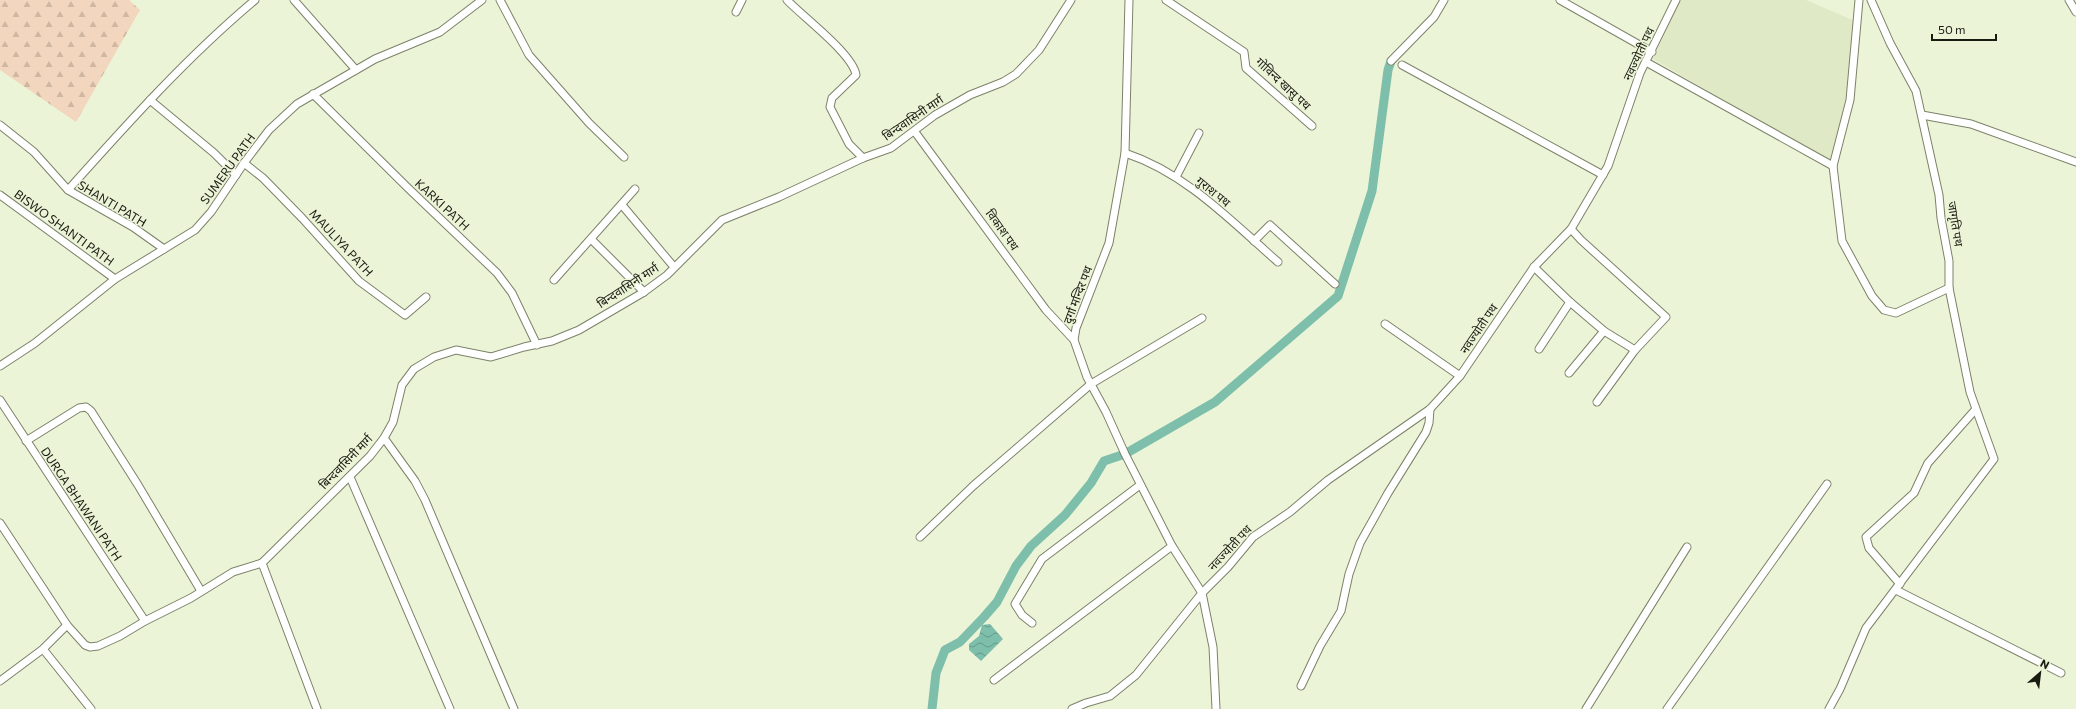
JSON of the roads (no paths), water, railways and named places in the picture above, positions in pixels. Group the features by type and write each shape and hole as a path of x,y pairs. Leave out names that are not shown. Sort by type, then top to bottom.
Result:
{"street":[{"path":"68,190 150,100 225,25 255,0"},
{"path":"294,0 356,70"},
{"name":"SUMERU PATH","path":"0,366 35,343 115,279 195,230 277,121 297,104 391,51 440,32 482,0"},
{"path":"500,0 529,55 589,123 624,157"},
{"path":"736,12 742,0"},
{"path":"787,0 830,39 855,69 856,75 832,98 830,106 849,144 863,158"},
{"name":"बिन्दवासिनी मार्ग","path":"262,563 350,477 384,438 393,422 402,385 414,369 434,357 456,350 491,357 524,347 537,345 579,330 644,292 667,275 722,220 779,197 863,158 891,148 935,115 1016,74 1039,50 1071,0"},
{"name":"दुर्गा मन्दिर पथ","path":"1129,0 1125,153 1109,243 1076,328 1074,340 1091,384 1106,412 1140,485 1172,546 1202,593"},
{"name":"गोविन्द खासु पथ","path":"1166,0 1244,52 1246,68 1312,126"},
{"path":"1391,61 1434,17 1444,0"},
{"path":"1560,0 1652,52"},
{"name":"नवज्योती पथ","path":"1072,709 1110,696 1136,675 1202,593 1258,534 1290,512 1341,471 1430,410 1460,376 1534,267 1571,229 1603,175 1615,150 1638,80 1676,0"},
{"path":"1859,0 1850,100 1832,166 1842,241 1872,296 1884,310 1896,313 1949,288"},
{"name":"जागृति पथ","path":"1871,0 1890,43 1916,90 1939,195 1941,218 1950,261 1949,288 1975,410 1994,459 1898,587"},
{"path":"2070,0 2076,12"},
{"path":"1646,62 1832,166"},
{"path":"1402,65 1603,175"},
{"name":"KARKI PATH","path":"313,94 497,273 512,293 537,345"},
{"path":"150,100 214,153 236,175"},
{"path":"1922,115 1971,124 2076,162"},
{"name":"SHANTI PATH","path":"0,125 34,152 68,190 133,227 164,249"},
{"name":"विकाश पथ","path":"914,132 1046,310 1074,340"},
{"path":"1176,177 1199,132"},
{"name":"गुराश पथ","path":"1125,153 1139,158 1176,177 1200,194 1278,262"},
{"name":"MAULIYA PATH","path":"244,163 263,178 302,218 359,281 405,315 426,297"},
{"path":"554,280 592,240 635,189"},
{"name":"BISWO SHANTI PATH","path":"0,195 115,279"},
{"path":"622,205 674,267"},
{"path":"1254,241 1270,225 1334,284"},
{"path":"1571,229 1581,240 1666,317 1635,350 1598,402"},
{"path":"592,240 644,292"},
{"path":"1534,267 1570,302 1604,331 1635,350"},
{"path":"1538,349 1570,302"},
{"path":"920,537 973,486 1091,384 1202,318"},
{"path":"1385,324 1460,376"},
{"path":"1569,373 1604,331"},
{"name":"DURGA BHAWANI PATH","path":"0,400 144,621"},
{"path":"26,441 79,408 86,407 91,410 138,485 201,591"},
{"path":"1301,686 1320,646 1341,611 1349,574 1360,543 1388,493 1426,432 1429,423 1430,410"},
{"path":"1975,410 1928,463 1914,493 1866,537 1869,548 1898,587 2061,673"},
{"path":"384,438 415,481 425,500 514,709"},
{"path":"350,477 450,709"},
{"path":"1667,709 1827,484"},
{"path":"1032,623 1022,615 1015,604 1042,560 1140,485"},
{"path":"0,523 67,625 88,647 98,646 120,636 144,621 179,605 234,572 262,563 318,709"},
{"path":"994,680 1172,546"},
{"path":"1586,709 1687,547"},
{"path":"1829,709 1840,689 1866,628 1898,587"},
{"path":"1202,593 1213,647 1216,709"},
{"path":"0,681 42,649 67,625"},
{"path":"42,649 91,709"}],"water":[{"path":"990,624 1003,639 981,661 969,650 969,644 979,636 982,625"}],"waterway":[{"path":"932,709 936,673 945,650 960,642 997,602 1016,566 1031,546 1065,515 1091,483 1104,461 1125,454 1215,402 1338,296 1372,191 1388,70 1391,61"}]}
